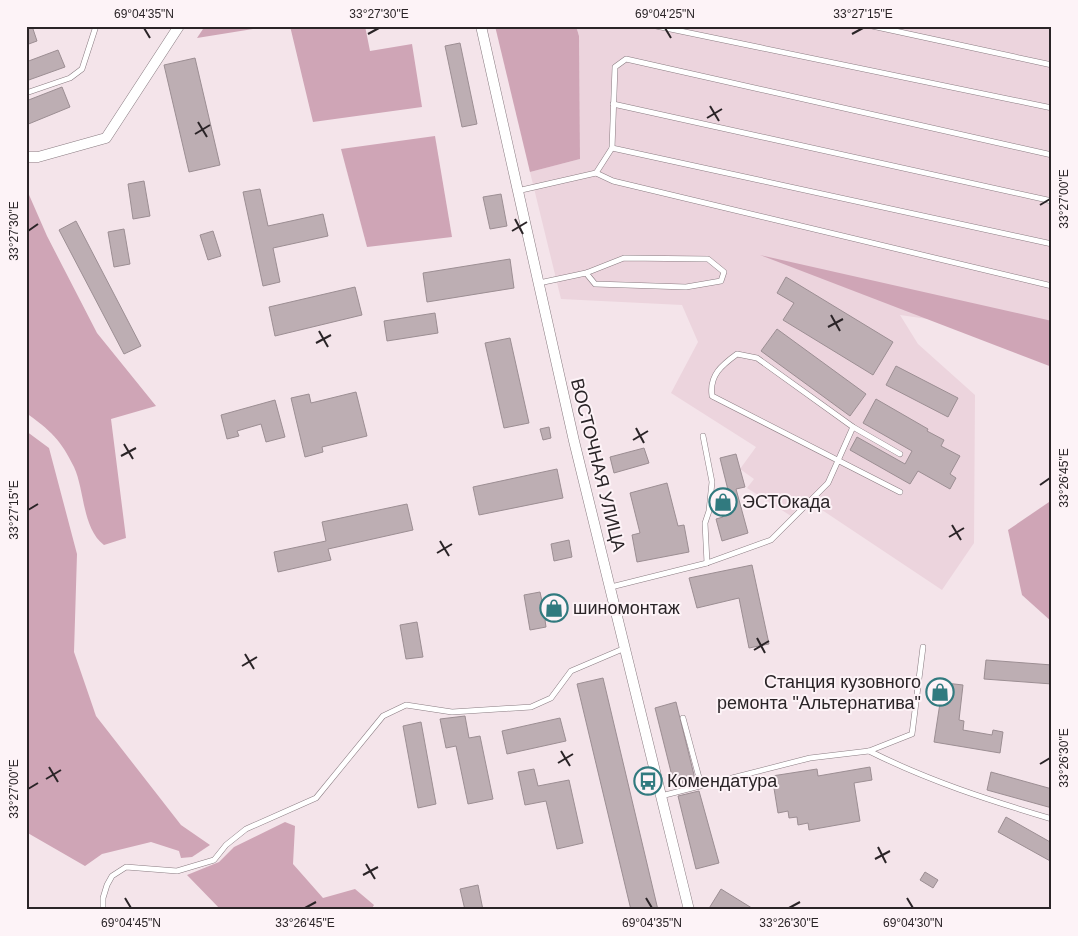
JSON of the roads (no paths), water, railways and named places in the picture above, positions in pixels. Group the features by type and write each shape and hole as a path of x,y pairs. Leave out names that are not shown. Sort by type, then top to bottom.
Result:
{"street":[{"path":"26,157 38,157 106,138 179,26"},
{"name":"ВОСТОЧНАЯ УЛИЦА","path":"481,26 517,191 660,796 689,910"}],"lane":[{"path":"26,93 70,78 82,68 96,26"},
{"path":"656,26 1052,108"},
{"path":"872,26 1052,65"},
{"path":"596,173 612,148 615,67 626,59 1052,155"},
{"path":"613,104 1052,200"},
{"path":"612,148 1052,244"},
{"path":"517,191 596,173 613,181 1052,286"},
{"path":"539,283 586,273 624,258 708,259 724,272 721,281 686,287 595,284 586,273"},
{"path":"900,454 852,427 757,358 737,354 717,370 711,387 712,396 900,492"},
{"path":"611,587 707,563 771,540 828,483 852,427"},
{"path":"703,436 712,482 710,511 705,523 707,563"},
{"path":"660,796 810,758 869,751 912,734 923,647"},
{"path":"103,910 103,898 107,885 112,876 126,867 177,872 214,860 226,845 246,829 316,798 383,716 406,705 452,712 531,707 550,698 571,671 625,648"},
{"path":"683,718 701,785"},
{"path":"869,751 915,774 985,799 1052,819"}],"place":[{"name":"ЭСТОкада","path":"723,502"},
{"name":"шиномонтаж","path":"554,608"},
{"name":"Станция кузовного ремонта \"Альтернатива\"","path":"940,692"},
{"name":"Комендатура","path":"648,781"}]}
